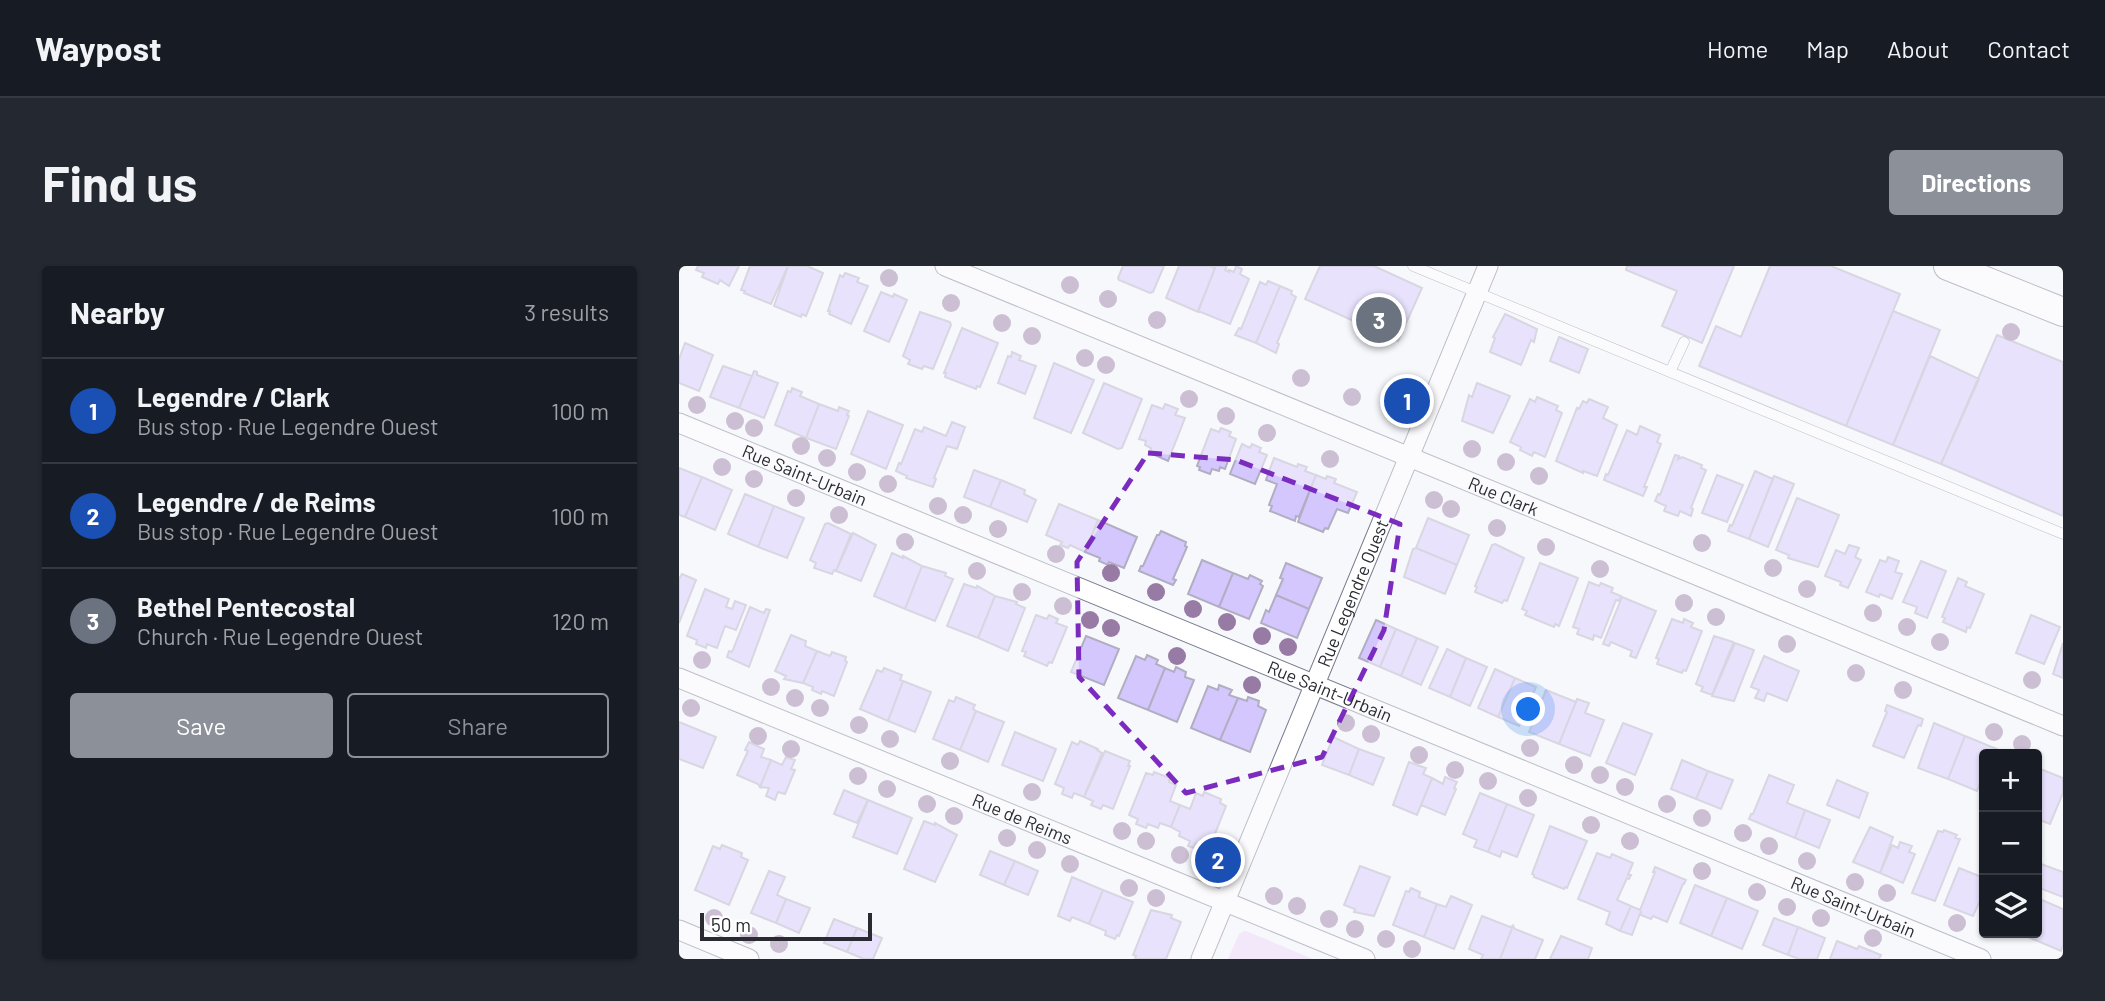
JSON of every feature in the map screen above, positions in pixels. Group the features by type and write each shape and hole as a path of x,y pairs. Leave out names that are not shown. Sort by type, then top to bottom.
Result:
{"main road":[{"path":"1948,266 2063,312"}],"street":[{"name":"Rue Clark","path":"945,266 2063,726"},
{"name":"Rue Legendre Ouest","path":"1201,959 1488,266"},
{"name":"Rue Saint-Urbain","path":"679,424 1981,959"},
{"name":"Rue de Reims","path":"679,678 1365,959"},
{"path":"679,930 749,959"}],"lane":[{"path":"1413,266 2063,534"},
{"path":"1670,372 1684,342"}],"highlighted area":[{"path":"1148,453 1236,460 1400,524 1384,630 1322,757 1186,793 1079,677 1077,562"}],"shaded area":[{"path":"1244,931 1313,959 1228,959 1239,934"}],"building":[{"path":"698,266 739,266 729,286 720,280 718,284 702,277 704,273 696,270"},
{"path":"750,266 788,266 771,304 741,290"},
{"path":"788,266 807,266 823,273 806,316 802,314 801,317 774,306"},
{"path":"1123,266 1164,266 1153,292 1150,293 1119,280"},
{"path":"1179,266 1215,268 1198,312 1166,298"},
{"path":"1214,266 1227,266 1225,270 1234,272 1236,266 1242,269 1240,274 1249,279 1230,324 1198,311"},
{"path":"1320,266 1374,266 1422,288 1398,341 1305,299"},
{"path":"1627,266 1734,266 1702,343 1662,326 1677,291 1626,270"},
{"path":"1770,266 1831,266 1900,294 1846,426 1699,366 1716,326 1741,337"},
{"path":"845,273 859,278 857,282 868,286 851,324 829,314 828,311 840,275 843,277"},
{"path":"1268,281 1280,286 1256,343 1235,335 1239,328 1241,329 1260,282 1266,285"},
{"path":"1280,286 1292,291 1291,294 1296,297 1277,343 1276,353 1256,343"},
{"path":"881,292 907,300 889,342 864,331"},
{"path":"1893,311 1940,330 1893,445 1846,426"},
{"path":"920,312 950,322 951,325 933,369 924,366 922,369 908,364 910,360 903,356"},
{"path":"1505,314 1537,329 1534,342 1531,340 1521,365 1490,352 1495,338 1493,337"},
{"path":"962,328 998,343 980,387 977,386 976,389 945,377 944,373"},
{"path":"1997,335 2063,362 2063,516 1941,464"},
{"path":"1559,337 1588,349 1579,373 1550,361"},
{"path":"685,343 713,355 699,391 679,383 679,359"},
{"path":"1012,352 1021,356 1019,360 1036,366 1025,394 998,383"},
{"path":"1930,356 1979,379 1941,464 1893,445"},
{"path":"1054,363 1094,380 1071,433 1034,418"},
{"path":"723,366 752,376 739,408 710,397"},
{"path":"754,371 757,375 778,383 764,418 739,408"},
{"path":"1104,383 1142,399 1122,448 1118,449 1083,433"},
{"path":"1477,383 1510,396 1493,433 1462,421 1469,395 1472,397"},
{"path":"792,388 802,392 800,396 819,404 806,438 775,425 788,391 791,392"},
{"path":"1537,397 1558,406 1556,410 1562,413 1545,457 1534,452 1532,456 1510,442 1530,399 1535,402"},
{"path":"1589,399 1608,407 1603,418 1617,425 1597,476 1556,461 1577,408"},
{"path":"819,404 838,411 839,407 849,411 836,449 806,438"},
{"path":"1165,404 1178,409 1175,415 1185,418 1168,461 1150,453 1151,448 1145,445 1146,441 1139,439 1152,405 1163,409"},
{"path":"868,411 903,425 886,469 851,454"},
{"path":"952,422 965,427 957,449 947,446 933,487 906,478 907,476 896,471 915,429 922,432 924,427 946,436"},
{"path":"1640,426 1660,435 1657,442 1661,444 1643,496 1604,480 1627,430 1637,435"},
{"path":"1221,428 1231,432 1229,436 1236,439 1225,469 1212,469 1210,474 1199,470 1200,467 1197,466 1211,429 1219,432"},
{"path":"1242,444 1250,448 1252,444 1261,448 1259,452 1267,455 1255,484 1230,474"},
{"path":"1675,455 1679,456 1678,459 1682,457 1702,465 1701,468 1706,470 1691,508 1691,516 1680,511 1678,516 1664,511 1666,506 1655,501 1658,494 1660,495"},
{"path":"1274,458 1297,467 1298,464 1307,467 1305,471 1316,475 1295,521 1270,511 1272,506 1269,505 1277,484 1266,480"},
{"path":"679,468 702,477 685,517 679,515"},
{"path":"974,470 1001,480 990,507 964,497"},
{"path":"1755,471 1773,479 1749,539 1728,531"},
{"path":"1316,475 1336,479 1334,483 1357,492 1348,513 1337,509 1328,529 1325,528 1323,532 1298,522"},
{"path":"1717,475 1743,485 1727,522 1702,513"},
{"path":"1774,476 1794,484 1768,547 1749,539"},
{"path":"702,477 732,490 715,530 685,517"},
{"path":"1001,480 1025,490 1024,494 1036,500 1027,522 990,507"},
{"path":"745,494 774,506 758,547 728,534"},
{"path":"1797,498 1839,515 1818,567 1788,558 1789,555 1776,550"},
{"path":"1059,504 1098,520 1085,552 1070,545 1068,548 1060,545 1062,542 1046,535"},
{"path":"774,506 804,518 787,558 758,547"},
{"path":"1428,518 1469,535 1457,565 1416,548"},
{"path":"1098,520 1137,537 1124,568 1109,562 1108,565 1099,561 1100,558 1085,552"},
{"path":"825,524 851,534 836,571 832,574 814,568 816,563 810,560"},
{"path":"1161,531 1186,542 1187,547 1173,585 1139,571"},
{"path":"853,533 876,545 861,581 836,571"},
{"path":"1492,545 1524,558 1507,601 1502,603 1475,592"},
{"path":"1849,545 1859,548 1855,557 1861,560 1848,588 1825,576 1836,550 1845,554"},
{"path":"1413,549 1457,565 1445,594 1404,577"},
{"path":"892,553 922,566 905,609 874,596"},
{"path":"1888,557 1899,561 1895,572 1902,574 1892,599 1866,592 1880,560 1886,562"},
{"path":"1202,560 1233,573 1219,607 1188,594"},
{"path":"1921,561 1946,571 1927,618 1915,613 1917,607 1903,602"},
{"path":"1286,563 1322,578 1309,609 1276,595"},
{"path":"1540,563 1578,578 1559,626 1555,624 1554,627 1525,615 1527,611 1522,609"},
{"path":"922,566 946,573 945,576 953,579 935,621 905,609"},
{"path":"1233,573 1248,579 1250,575 1262,581 1260,584 1263,586 1249,619 1219,607"},
{"path":"682,574 696,580 679,623 679,579"},
{"path":"1958,578 1967,582 1965,586 1984,594 1966,632 1943,622 1945,618 1942,617"},
{"path":"1589,582 1613,588 1611,592 1621,596 1619,601 1616,600 1601,638 1594,635 1593,640 1577,634 1579,629 1573,627"},
{"path":"964,584 976,588 977,586 995,596 978,638 947,626"},
{"path":"705,589 729,599 726,607 732,609 735,601 746,605 736,630 725,626 717,648 696,644 697,640 687,636"},
{"path":"1276,595 1309,609 1297,638 1261,623"},
{"path":"995,596 1017,602 1016,604 1025,608 1008,651 978,638"},
{"path":"1622,597 1656,611 1636,658 1630,656 1632,651 1611,642 1609,646 1603,644"},
{"path":"750,607 764,613 766,609 770,610 749,667 727,657 729,651 732,652"},
{"path":"1036,615 1047,619 1049,615 1058,619 1056,623 1067,627 1052,663 1049,662 1047,666 1024,656 1026,652 1022,651"},
{"path":"2031,615 2060,627 2044,664 2016,653"},
{"path":"1672,619 1683,623 1684,619 1693,623 1691,627 1702,631 1686,671 1683,670 1682,673 1657,664 1659,659 1656,658"},
{"path":"1376,620 1396,629 1380,667 1359,658"},
{"path":"1396,629 1417,638 1401,676 1380,667"},
{"path":"791,635 806,641 805,646 817,651 803,683 784,679 786,676 775,671"},
{"path":"1086,636 1119,649 1104,685 1071,672"},
{"path":"1714,636 1733,644 1712,695 1701,691 1703,687 1696,684"},
{"path":"1417,638 1438,647 1421,685 1401,676"},
{"path":"1735,643 1754,650 1734,701 1712,696"},
{"path":"2063,643 2063,678 2053,674"},
{"path":"1447,649 1466,658 1450,697 1429,688"},
{"path":"817,651 830,656 832,652 846,657 847,662 834,696 822,691 821,694 803,683"},
{"path":"1147,655 1158,660 1156,664 1165,668 1148,710 1118,698 1136,656 1145,660"},
{"path":"1764,656 1799,671 1787,701 1767,693 1764,701 1755,698 1759,690 1751,687"},
{"path":"1466,658 1487,667 1470,706 1450,697"},
{"path":"1176,667 1186,672 1185,677 1194,680 1177,722 1148,710 1165,668 1174,672"},
{"path":"884,668 902,675 900,680 903,681 888,721 860,709 877,670 882,672"},
{"path":"1495,669 1515,678 1498,717 1478,708"},
{"path":"1515,678 1536,687 1519,726 1498,717"},
{"path":"903,681 931,692 915,732 888,721"},
{"path":"1219,685 1232,690 1229,695 1238,698 1220,740 1191,728 1208,686 1218,690"},
{"path":"1546,690 1576,702 1559,744 1529,732"},
{"path":"956,697 975,705 973,709 976,711 960,750 933,739 949,700 954,702"},
{"path":"1248,697 1259,701 1258,706 1266,710 1250,752 1220,740 1238,698 1247,701"},
{"path":"1577,699 1589,703 1585,713 1604,720 1590,756 1559,744"},
{"path":"1887,705 1923,719 1904,758 1873,746 1887,712"},
{"path":"976,711 1004,722 988,762 960,750"},
{"path":"679,722 716,737 703,768 679,759"},
{"path":"1623,723 1652,734 1635,775 1606,763"},
{"path":"1934,723 1965,736 1948,779 1918,768"},
{"path":"1015,732 1056,749 1043,781 1002,765"},
{"path":"1965,736 1997,749 1979,749 1977,791 1948,779"},
{"path":"1333,737 1359,749 1349,775 1322,765"},
{"path":"1080,741 1102,753 1084,797 1074,793 1072,798 1062,794 1064,788 1055,784 1072,742 1078,745"},
{"path":"749,742 764,749 761,757 771,760 760,787 737,775 748,751 745,750"},
{"path":"1359,749 1384,758 1373,785 1349,775"},
{"path":"1105,751 1130,761 1113,809 1103,805 1101,809 1091,805 1093,801 1084,797"},
{"path":"786,757 795,760 791,769 795,770 785,794 778,792 775,800 766,796 769,788 760,787 771,760 782,765"},
{"path":"1682,760 1708,771 1696,799 1671,789"},
{"path":"1409,762 1426,768 1423,774 1432,778 1417,815 1393,805"},
{"path":"2042,770 2063,778 2063,793 2050,824 2042,821"},
{"path":"1708,771 1733,780 1721,809 1696,799"},
{"path":"1154,772 1170,778 1169,782 1176,785 1170,801 1180,805 1171,827 1160,823 1158,828 1148,824 1146,828 1136,824 1138,819 1129,815 1146,773 1153,775"},
{"path":"1769,775 1794,785 1787,803 1805,810 1795,838 1749,819"},
{"path":"1445,777 1457,782 1445,815 1421,805 1432,778 1443,784"},
{"path":"1837,780 1868,793 1859,818 1827,805"},
{"path":"844,790 868,800 857,823 834,814"},
{"path":"1204,792 1221,799 1220,803 1226,806 1209,849 1196,844 1194,848 1188,846 1190,841 1179,836 1180,832 1171,827 1180,805 1190,809 1196,793 1203,796"},
{"path":"1480,793 1507,804 1488,852 1474,847 1477,840 1463,834"},
{"path":"868,800 912,818 897,854 853,837"},
{"path":"1507,804 1534,815 1517,857 1502,851 1500,857 1488,852"},
{"path":"1805,810 1830,820 1819,848 1795,838"},
{"path":"924,821 935,823 957,835 935,882 904,869"},
{"path":"1550,826 1587,841 1567,888 1564,889 1532,874"},
{"path":"1870,827 1893,837 1880,873 1853,862"},
{"path":"1944,830 1960,839 1935,901 1912,893 1938,831"},
{"path":"1900,842 1912,846 1909,852 1915,854 1903,883 1880,873 1892,845 1898,848"},
{"path":"722,845 742,853 741,857 748,860 729,905 695,890 713,846 720,849"},
{"path":"990,851 1015,861 1004,885 980,875"},
{"path":"1597,853 1610,858 1612,854 1633,863 1628,875 1631,875 1617,900 1631,906 1620,931 1606,924 1610,912 1578,899"},
{"path":"1015,861 1038,871 1028,895 1004,885"},
{"path":"2042,864 2063,872 2063,897 2042,889"},
{"path":"1360,866 1390,877 1374,916 1354,912 1355,909 1344,905"},
{"path":"1655,867 1686,880 1667,922 1653,916 1651,919 1641,915 1641,911 1632,935 1620,931 1631,906 1640,910"},
{"path":"1959,868 1979,876 1979,903 1973,916 1944,905"},
{"path":"769,871 785,877 777,895 786,899 776,923 751,913"},
{"path":"1072,877 1103,890 1089,924 1072,917 1070,921 1058,916"},
{"path":"1695,885 1727,898 1711,936 1680,923"},
{"path":"1411,888 1420,892 1419,897 1437,904 1424,937 1393,925 1406,891 1409,892"},
{"path":"1103,890 1133,902 1119,936 1115,939 1105,935 1106,931 1089,924"},
{"path":"1451,896 1472,905 1454,949 1424,937 1437,904 1446,907"},
{"path":"1727,898 1758,911 1742,949 1711,936"},
{"path":"786,899 810,908 799,933 776,923"},
{"path":"2042,900 2063,909 2061,951 2030,938 2042,938"},
{"path":"1151,910 1172,915 1171,918 1181,922 1166,959 1135,959 1136,956 1133,955"},
{"path":"1482,916 1513,926 1500,959 1481,959 1483,955 1469,949"},
{"path":"1774,918 1798,927 1788,955 1763,945"},
{"path":"834,919 857,928 847,952 824,943"},
{"path":"1513,926 1543,940 1535,959 1500,959"},
{"path":"1798,927 1825,938 1817,959 1799,959 1788,955"},
{"path":"857,928 882,938 873,959 864,959 847,952"},
{"path":"1561,936 1592,948 1588,959 1550,959"},
{"path":"1837,941 1881,955 1879,959 1830,959"}],"place":[{"name":"Bethel Pentecostal","path":"1379,320"},
{"name":"Legendre / Clark","path":"1407,401"},
{"name":"Legendre / de Reims","path":"1218,860"}]}
